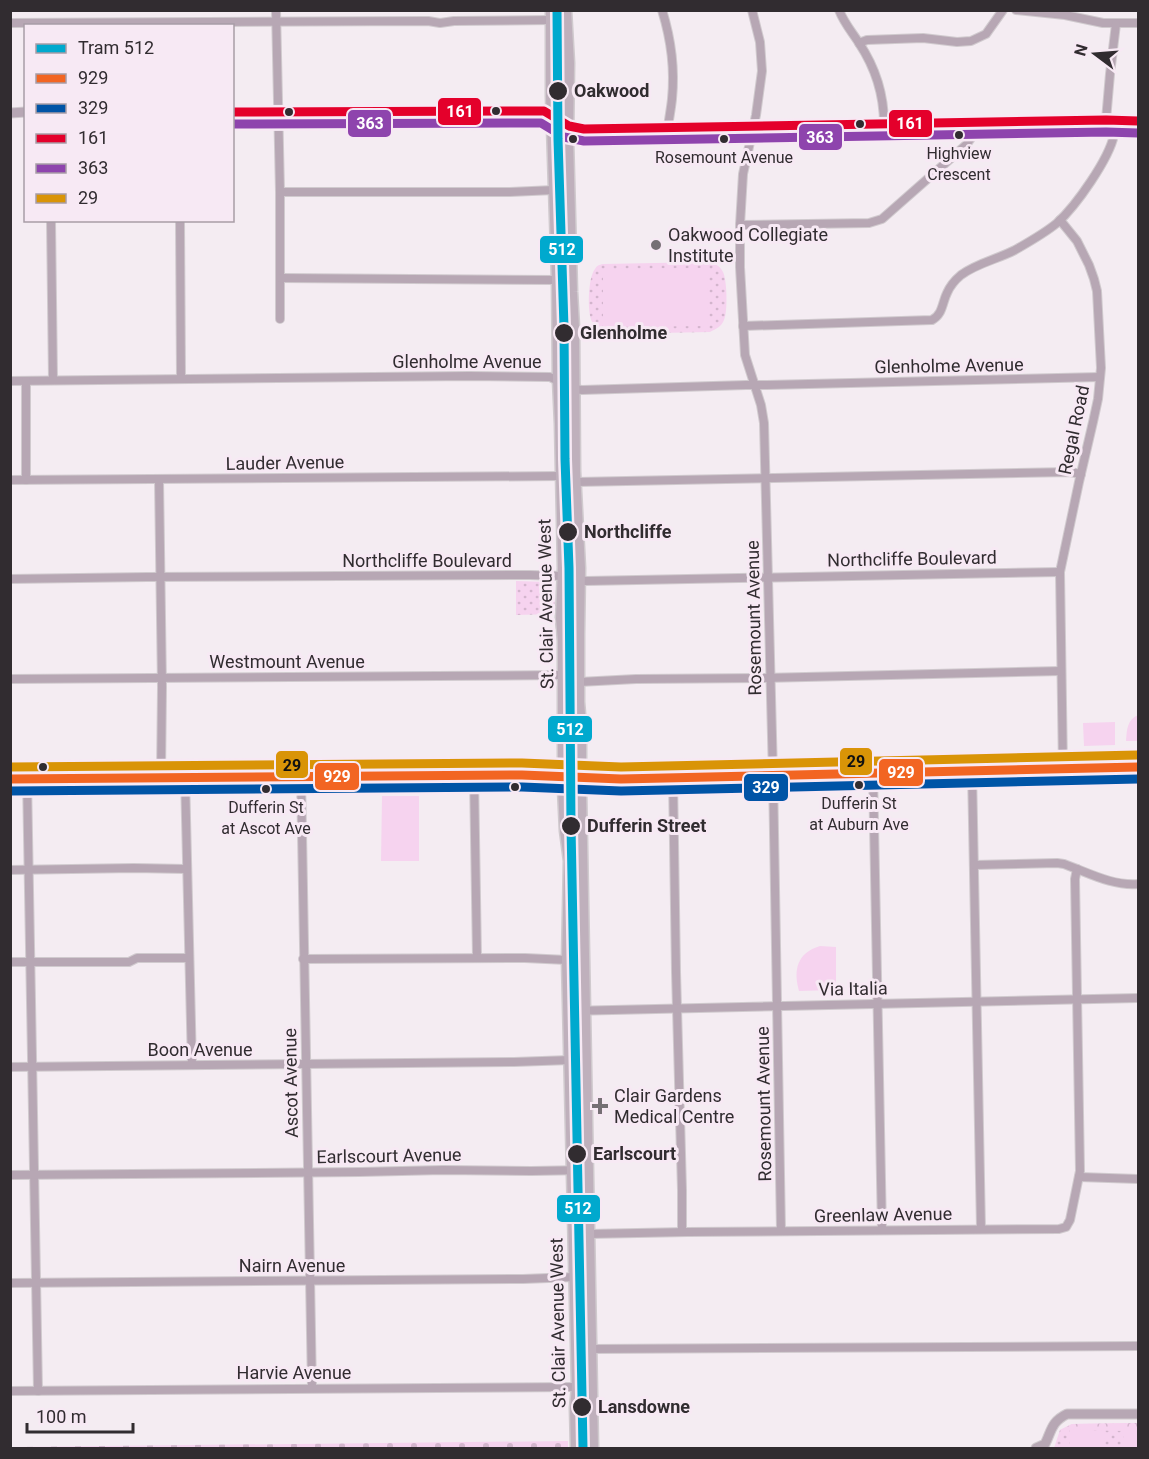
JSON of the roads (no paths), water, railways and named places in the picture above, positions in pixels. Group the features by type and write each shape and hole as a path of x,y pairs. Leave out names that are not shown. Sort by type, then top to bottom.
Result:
{"main road":[{"name":"St. Clair Avenue West","path":"566,10 569,63 568,125 576,482 580,568 579,682 593,1449"},
{"name":"St. Clair Avenue West","path":"551,15 550,96 557,280 565,831 569,861 567,960 577,1387 576,1449"},
{"path":"10,779 564,776 621,779 1138,768"}],"street":[{"path":"276,10 280,319"},
{"path":"662,10 670,38 673,68 668,128"},
{"name":"Rosemount Avenue","path":"752,10 760,42 762,71 759,99 743,174 740,267 745,355 761,405 764,423 781,1231"},
{"path":"839,10 843,21 873,68 880,89 884,124"},
{"path":"859,43 867,40 912,39 971,41 986,34 1003,10"},
{"path":"1016,10 1065,15 1116,24 1138,23"},
{"path":"10,23 428,21 440,23 551,15"},
{"path":"743,326 932,320 938,317 946,295 962,274 1003,256 1060,220 1072,208 1100,167 1113,141 1115,132 1110,121 1110,74 1116,24"},
{"path":"234,112 544,111 576,128 1138,121"},
{"path":"740,225 869,223 882,219 966,145 974,134 976,123"},
{"path":"280,192 554,190"},
{"name":"Regal Road","path":"1060,220 1077,241 1094,279 1100,324 1100,377 1094,422 1060,572 1063,769"},
{"path":"51,222 53,380"},
{"path":"180,222 181,379"},
{"path":"281,278 557,280"},
{"name":"Glenholme Avenue","path":"10,381 550,376 574,389 582,390 1100,377"},
{"path":"26,381 26,480"},
{"path":"576,482 1070,472 1081,474"},
{"name":"Lauder Avenue","path":"10,480 561,476"},
{"path":"159,479 161,777"},
{"name":"Northcliffe Boulevard","path":"10,579 562,576 579,580 636,580 1060,572"},
{"path":"579,682 628,679 1061,671"},
{"name":"Westmount Avenue","path":"10,679 564,675"},
{"path":"972,771 981,1229"},
{"path":"873,773 882,1230"},
{"path":"474,776 477,958"},
{"path":"185,777 192,1065"},
{"name":"Ascot Avenue","path":"300,777 312,1388"},
{"path":"673,778 682,1232"},
{"path":"27,779 38,1391"},
{"path":"974,865 1057,863 1112,882 1138,884"},
{"path":"10,870 186,869"},
{"path":"1077,869 1075,879 1079,1177 1138,1179"},
{"path":"10,962 129,962 137,958 188,958"},
{"path":"303,959 567,960"},
{"name":"Via Italia","path":"569,1011 1138,998"},
{"name":"Boon Avenue","path":"10,1067 570,1060"},
{"name":"Earlscourt Avenue","path":"10,1175 587,1170"},
{"name":"Greenlaw Avenue","path":"588,1234 1059,1229 1066,1227 1070,1220 1079,1177"},
{"name":"Nairn Avenue","path":"10,1283 574,1277"},
{"path":"590,1349 1138,1346"},
{"name":"Harvie Avenue","path":"10,1391 577,1387"},
{"path":"1036,1449 1045,1444 1053,1424 1066,1414 1138,1414"}],"tram line":[{"name":"512","path":"557,10 569,568 571,826 583,1448"}],"place":[{"name":"Oakwood","path":"558,91"},
{"name":"Highview Crescent","path":"959,135"},
{"name":"Rosemount Avenue","path":"724,139"},
{"name":"Oakwood Collegiate Institute","path":"656,245"},
{"name":"Glenholme","path":"564,333"},
{"name":"Northcliffe","path":"568,532"},
{"name":"Dufferin St at Auburn Ave","path":"859,785"},
{"name":"Dufferin St at Ascot Ave","path":"266,789"},
{"name":"Dufferin Street","path":"571,826"},
{"name":"Clair Gardens Medical Centre","path":"600,1106"},
{"name":"Earlscourt","path":"577,1154"},
{"name":"Lansdowne","path":"582,1407"}]}
